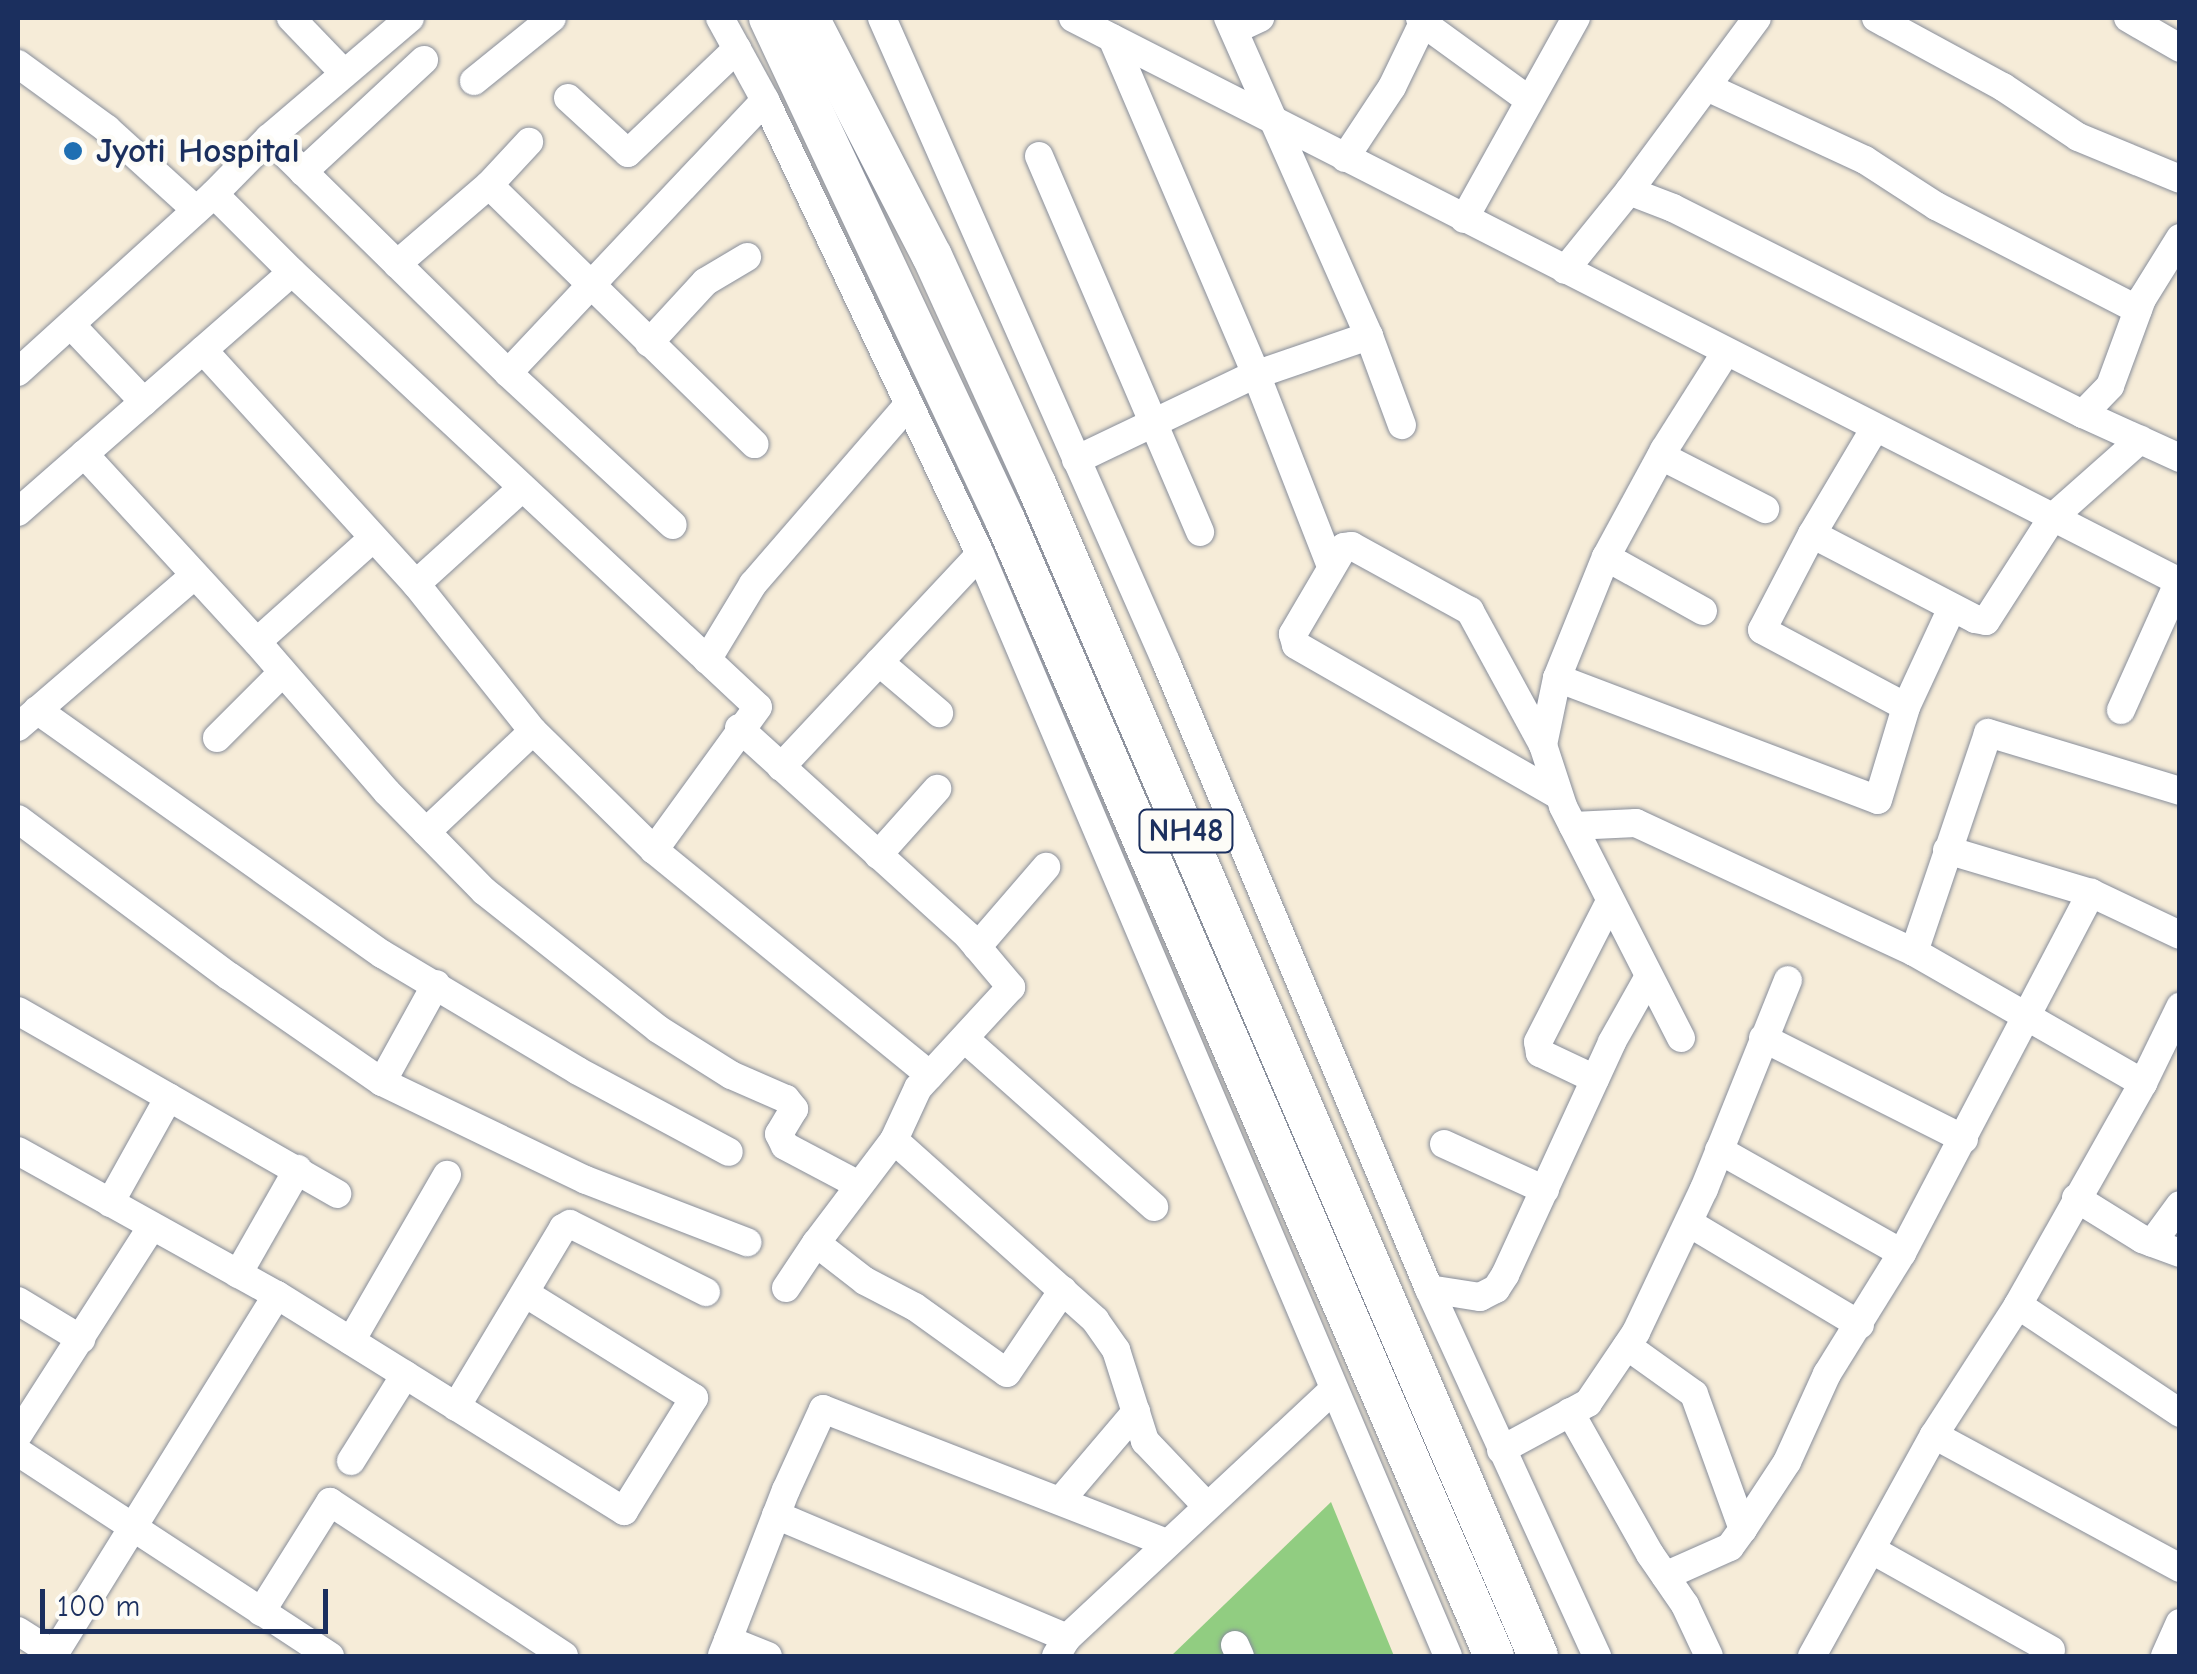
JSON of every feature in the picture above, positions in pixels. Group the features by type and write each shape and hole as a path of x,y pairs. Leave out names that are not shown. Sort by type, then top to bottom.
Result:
{"highway":[{"name":"NH48","path":"768,18 1005,520 1494,1656"},
{"name":"NH48","path":"809,18 932,256 1036,484 1538,1656"}],"street":[{"path":"291,18 344,73"},
{"path":"24,354 70,326 270,138 410,18"},
{"path":"474,80 552,18"},
{"path":"720,18 765,100 980,554 1448,1656"},
{"path":"882,18 1076,460 1428,1289 1597,1656"},
{"path":"1072,18 2179,581 2121,710"},
{"path":"1260,18 1231,24 1369,336 1402,425"},
{"path":"1464,218 1576,18"},
{"path":"1565,270 1757,18"},
{"path":"1876,18 2003,87 2078,136 2180,179"},
{"path":"2128,18 2180,48"},
{"path":"1345,158 1392,87 1423,19 1529,100"},
{"path":"1112,38 1256,374 1331,566"},
{"path":"568,98 628,153 737,48"},
{"path":"303,172 424,60"},
{"path":"18,64 205,202 292,272 758,707 739,728 654,850"},
{"path":"1707,87 1866,160 1936,206 2138,310"},
{"path":"508,373 765,100"},
{"path":"270,138 508,373 673,525"},
{"path":"397,264 489,185 529,142"},
{"path":"1039,156 1200,532"},
{"path":"489,185 754,444"},
{"path":"1628,190 1673,208 2083,414 2180,458"},
{"path":"2083,414 2110,386 2138,310 2180,238"},
{"path":"649,343 704,282 747,256"},
{"path":"18,512 292,272"},
{"path":"70,326 144,402"},
{"path":"1076,460 1256,374 1369,336"},
{"path":"203,350 416,584 533,730 654,850 930,1075"},
{"path":"1543,745 1557,678 1606,558 1661,456 1726,352"},
{"path":"707,660 753,584 909,404"},
{"path":"1875,428 1812,534 1762,630 1906,707"},
{"path":"1812,534 1980,621 1990,618 2052,518 2140,440"},
{"path":"84,454 484,891 658,1030 731,1075 786,1099 794,1109 779,1134 785,1146 857,1184"},
{"path":"1661,456 1764,509"},
{"path":"416,584 522,488"},
{"path":"257,642 372,539"},
{"path":"1558,795 1466,746 1296,645 1292,634 1344,547 1352,546 1470,611 1543,745 1558,795 1681,1038"},
{"path":"781,767 980,554"},
{"path":"1606,558 1704,611"},
{"path":"195,575 27,718 382,954 578,1071 729,1152"},
{"path":"1557,678 1875,800 1880,797 1906,707 1952,608"},
{"path":"879,662 939,713"},
{"path":"218,738 283,672"},
{"path":"739,728 978,947 1011,987 918,1088 894,1140 857,1184 786,1288"},
{"path":"426,832 533,730"},
{"path":"1914,952 1983,743 1992,731 2180,791"},
{"path":"878,854 937,789"},
{"path":"18,819 229,976 382,1082 586,1180 747,1242"},
{"path":"1573,826 1636,823 1914,952 2143,1082"},
{"path":"1947,850 2091,893 2179,931"},
{"path":"978,947 1046,867"},
{"path":"1665,1576 1730,1547 1787,1462 1826,1374 1902,1253 2091,893"},
{"path":"1596,1079 1540,1054 1538,1042 1610,901"},
{"path":"1428,1289 1480,1297 1496,1289 1648,978"},
{"path":"1500,1450 1588,1404 1627,1346 1688,1223 1788,980"},
{"path":"382,1082 436,984"},
{"path":"1822,1653 1934,1435 2018,1305 2143,1082 2180,1007"},
{"path":"18,1011 338,1194"},
{"path":"1764,1038 1964,1140"},
{"path":"965,1039 1154,1207"},
{"path":"110,1203 169,1097"},
{"path":"894,1140 1095,1320 1116,1350 1146,1441 1206,1505"},
{"path":"1444,1144 1546,1190"},
{"path":"1719,1150 1902,1253"},
{"path":"18,1151 277,1295 624,1511 694,1398 526,1294"},
{"path":"238,1274 298,1169"},
{"path":"352,1341 447,1175"},
{"path":"2076,1198 2152,1243 2180,1254"},
{"path":"2152,1243 2180,1204"},
{"path":"1688,1223 1860,1325"},
{"path":"456,1407 562,1228 570,1224 706,1292"},
{"path":"18,1435 152,1226"},
{"path":"816,1243 866,1281 916,1307 1007,1373 1063,1290"},
{"path":"18,1632 54,1655 277,1295"},
{"path":"18,1301 81,1339"},
{"path":"2018,1305 2180,1413"},
{"path":"1627,1346 1694,1394 1743,1529"},
{"path":"351,1461 405,1375"},
{"path":"776,1515 1062,1647 1206,1505 1333,1390"},
{"path":"768,1656 725,1648 776,1515 823,1409 1167,1543"},
{"path":"1061,1500 1136,1412"},
{"path":"1570,1412 1685,1605 1708,1656"},
{"path":"1934,1435 2180,1568"},
{"path":"18,1452 330,1656"},
{"path":"261,1612 330,1502 564,1656"},
{"path":"1872,1550 2050,1650"},
{"path":"2164,1656 2180,1624"}],"green space":[{"path":"1331,1502 1394,1656 1171,1656"}],"place":[{"name":"Jyoti Hospital","path":"73,151"}]}
